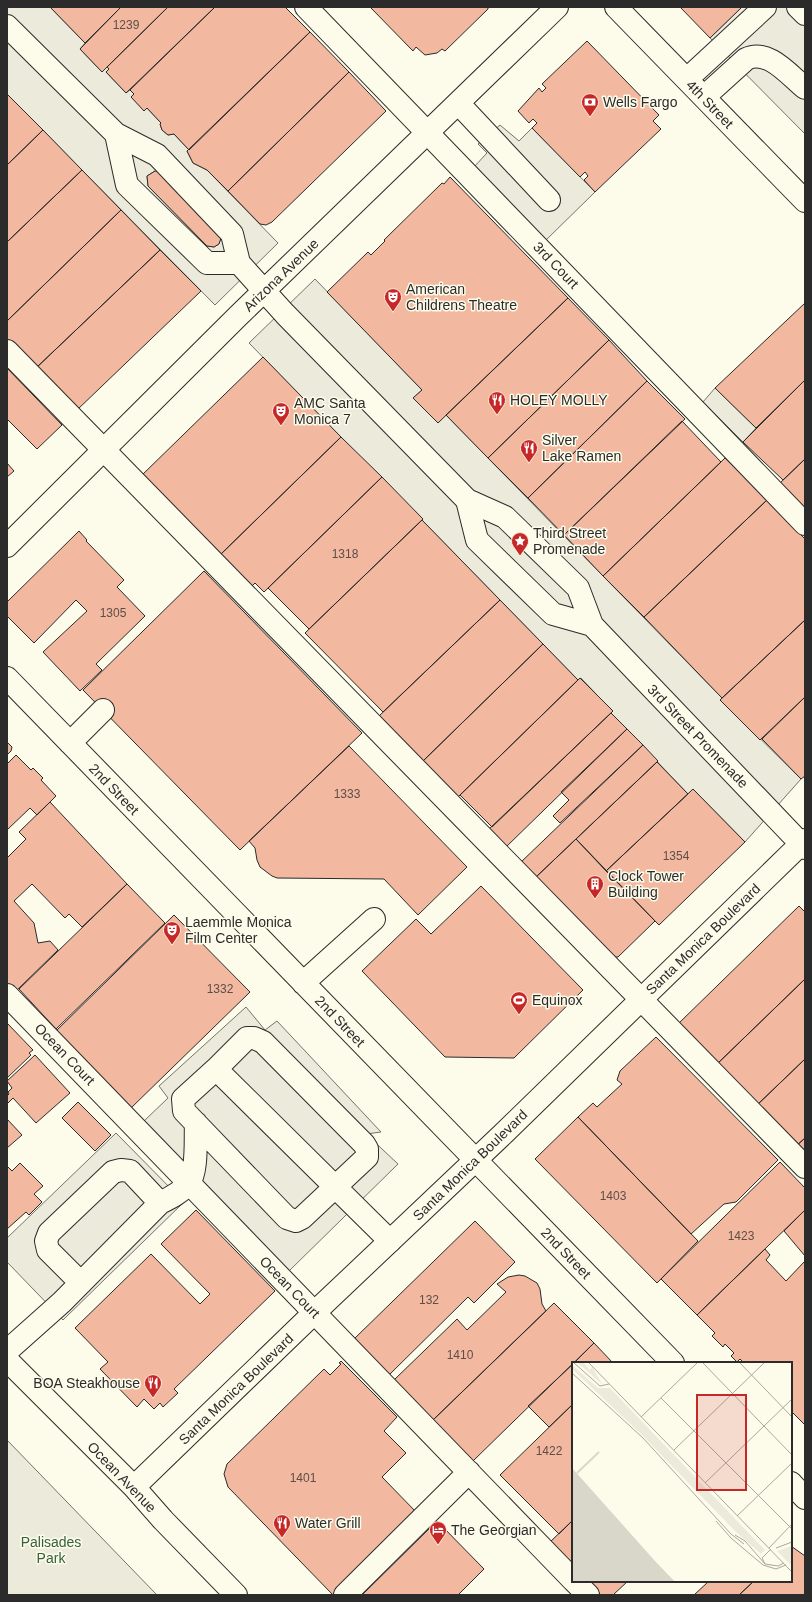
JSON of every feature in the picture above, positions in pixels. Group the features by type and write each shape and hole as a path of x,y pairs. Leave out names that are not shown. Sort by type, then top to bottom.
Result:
{"street":[{"name":"3rd Court","path":"306,7 805,524"},
{"name":"Arizona Avenue","path":"7,546 265,291 459,104 557,7"},
{"name":"4th Street","path":"616,7 805,201"},
{"path":"687,79 765,7"},
{"path":"798,7 805,14"},
{"name":"3rd Street Promenade","path":"7,26 116,134 157,155 232,234 239,263 265,291 467,500 505,517 578,588 592,625 804,844"},
{"path":"704,97 746,59 752,56 769,58 805,88"},
{"path":"459,104 549,200"},
{"path":"116,134 128,185 206,263 239,263"},
{"path":"7,351 805,1167"},
{"name":"3rd Street Promenade","path":"467,500 477,540 553,614 592,625"},
{"name":"2nd Street","path":"7,678 672,1362"},
{"path":"70,743 104,710"},
{"name":"Santa Monica Boulevard","path":"134,1487 804,844"},
{"path":"303,983 374,919"},
{"name":"Ocean Court","path":"7,995 572,1578"},
{"path":"247,1038 254,1038 263,1042 364,1144 367,1149 367,1157 335,1188 296,1221 287,1218 184,1111 183,1099 216,1069 247,1038"},
{"path":"216,1069 390,1241"},
{"path":"7,1351 81,1283 160,1203 177,1193 189,1182 194,1168 196,1123"},
{"path":"81,1283 48,1250 46,1241 49,1233 113,1172 121,1170 130,1171 160,1203"},
{"name":"Ocean Avenue","path":"7,1360 134,1487 163,1520 236,1595"},
{"path":"345,1595 469,1472"},
{"path":"792,1484 805,1498"},
{"name":"Ocean Court","path":"576,1582 588,1595"}],"green space":[{"name":"Palisades Park","path":"7,1440 157,1595 7,1595"}],"shaded area":[{"path":"7,7 50,7 85,43 80,49 102,72 107,67 109,69 106,72 126,93 130,90 134,94 131,97 144,110 147,108 161,123 162,130 168,135 174,134 189,150 187,151 193,163 207,170 278,243 215,305 7,94","holes":["155,171 221,238 219,244 214,247 207,246 148,186 147,176"]},
{"path":"742,7 805,7 805,134 710,38"},
{"path":"500,125 519,141 532,128 595,192 545,241 473,168 487,153 478,144"},
{"name":"Third Street Promenade","path":"315,279 422,390 413,398 438,423 446,415 722,698 721,700 801,779 745,842 693,789 688,794 611,713 612,711 581,678 578,680 249,343"},
{"path":"715,388 756,428 743,442 703,402"},
{"path":"246,1007 265,1030 277,1021 381,1132 366,1134 398,1164 289,1271 144,1121 168,1098 159,1086"},
{"path":"116,1133 184,1202 63,1320 7,1262 7,1238"}],"building":[{"path":"50,7 121,7 85,43"},
{"path":"121,7 168,7 102,72 80,49"},
{"path":"168,7 215,7 126,93 106,72 109,69 107,67"},
{"path":"215,7 285,7 310,32 189,150 174,134 168,135 162,130 161,123 147,108 144,111 131,97 134,94 130,90"},
{"path":"370,7 488,7 488,9 445,51 442,49 437,53 425,55 416,47 413,51"},
{"path":"680,7 742,7 710,38"},
{"path":"310,32 349,72 228,191 207,170 193,163 187,151"},
{"name":"Wells Fargo","path":"587,41 659,115 653,121 661,129 595,192 584,180 588,176 585,172 580,177 532,128 537,123 533,119 529,123 518,111 539,88 542,92 546,88 542,84"},
{"path":"349,72 386,111 272,222 266,225 260,224 228,191"},
{"path":"7,94 43,130 7,165"},
{"path":"43,130 82,170 7,242 7,165"},
{"path":"82,170 121,210 7,321 7,242"},
{"path":"155,171 158,171 221,238 219,244 214,247 207,246 148,186 147,176"},
{"path":"450,177 568,298 438,423 413,398 422,390 327,292 368,252 371,255 385,241 384,240"},
{"path":"121,210 160,250 35,369 7,340 7,321"},
{"path":"160,250 201,291 76,411 35,369"},
{"path":"568,298 609,340 488,458 446,415"},
{"path":"805,303 805,380 756,428 715,388"},
{"path":"609,340 647,381 528,498 488,458"},
{"path":"263,357 341,437 220,555 142,475"},
{"path":"7,368 62,425 37,449 7,419"},
{"path":"805,380 805,459 783,480 743,442"},
{"path":"647,381 685,419 564,535 528,498"},
{"path":"682,421 721,462 603,576 564,535"},
{"path":"341,437 382,477 264,592 255,583 251,587 220,555"},
{"path":"725,458 767,500 644,617 603,576"},
{"path":"805,459 805,510 779,484"},
{"path":"7,463 14,471 7,477"},
{"path":"382,477 423,519 309,629 268,588"},
{"path":"767,500 805,539 805,620 722,698 644,617"},
{"path":"422,520 500,600 383,712 305,633"},
{"path":"79,531 87,540 86,541 124,580 117,587 145,616 96,664 102,670 80,691 43,652 87,611 76,600 34,643 7,616 7,602"},
{"path":"204,571 362,733 240,850 83,690"},
{"path":"500,600 543,644 422,762 378,717"},
{"path":"805,620 805,697 760,740 720,700"},
{"path":"543,644 578,680 457,798 422,762"},
{"path":"580,678 613,711 492,827 460,795"},
{"path":"805,697 805,776 801,779 762,739"},
{"path":"611,713 627,729 505,848 488,830"},
{"path":"627,729 643,745 560,823 553,816 569,800 561,792"},
{"path":"7,742 12,747 11,751 7,755"},
{"path":"643,745 658,761 535,878 520,863"},
{"path":"349,746 467,867 418,915 384,879 277,878 272,876 260,867 255,848 249,841"},
{"path":"16,755 31,770 33,768 43,778 41,780 56,796 37,815 30,808 7,830 7,764"},
{"path":"657,762 688,794 606,871 576,839"},
{"path":"693,789 745,842 659,925 606,871"},
{"path":"50,802 127,884 82,927 69,914 65,918 32,884 14,901 34,923 38,943 50,941 58,950 13,994 7,987 7,858 26,839 19,832"},
{"name":"Clock Tower Building","path":"576,839 655,921 618,957 611,957 535,878"},
{"path":"127,884 165,923 56,1029 19,989"},
{"path":"481,886 583,990 514,1058 445,1057 362,971 416,919 431,934"},
{"path":"799,906 805,912 805,979 715,1066 677,1025"},
{"path":"174,915 250,992 130,1109 54,1033"},
{"path":"805,979 805,1059 755,1107 715,1066"},
{"path":"7,1023 33,1050 29,1053 31,1055 7,1078"},
{"path":"656,1037 778,1160 736,1202 724,1204 691,1234 578,1117 593,1103 597,1107 622,1084 617,1080 620,1071"},
{"path":"35,1055 70,1093 36,1123 13,1098 7,1104 8,1092 12,1088 7,1081"},
{"path":"805,1059 805,1138 795,1147 755,1107"},
{"path":"78,1102 111,1135 95,1151 62,1118"},
{"path":"578,1117 698,1241 657,1283 535,1159"},
{"path":"7,1119 22,1135 7,1148"},
{"path":"805,1138 805,1157 795,1147"},
{"path":"780,1162 805,1188 805,1210 697,1315 661,1279"},
{"path":"20,1163 43,1186 34,1194 42,1202 29,1215 26,1212 7,1229 7,1166 12,1171"},
{"path":"196,1210 275,1291 174,1389 178,1393 163,1407 160,1403 154,1409 144,1399 137,1407 100,1369 108,1362 75,1328 151,1254 200,1304 210,1294 161,1244"},
{"path":"805,1210 805,1256 784,1231"},
{"path":"475,1221 515,1262 474,1303 468,1297 388,1376 353,1340"},
{"path":"765,1249 770,1255 766,1260 786,1281 805,1261 805,1425 792,1412 792,1362 743,1362 740,1359 737,1362 731,1356 734,1353 725,1344 723,1347 712,1336 715,1333 697,1315"},
{"path":"519,1275 525,1276 537,1283 540,1289 542,1304 546,1311 433,1420 394,1380 457,1319 467,1330 506,1292 497,1284 508,1277"},
{"path":"554,1303 594,1343 575,1362 572,1362 572,1364 473,1461 433,1420"},
{"path":"594,1343 612,1362 575,1362"},
{"path":"341,1361 397,1417 384,1431 406,1453 382,1477 418,1514 333,1595 228,1487 224,1474 227,1464 324,1369 330,1375 341,1364 339,1363"},
{"path":"572,1365 572,1405 549,1427 528,1406"},
{"path":"572,1405 572,1521 559,1534 500,1475"},
{"name":"The Georgian","path":"437,1521 484,1569 458,1595 362,1595"},
{"path":"572,1521 572,1565 550,1542"},
{"path":"792,1547 805,1556 805,1595 739,1595 753,1582 792,1582"},
{"path":"627,1582 613,1595 601,1595 589,1583"},
{"path":"708,1582 753,1582 739,1595 694,1595"}],"place":[{"name":"Wells Fargo","path":"590,117"},
{"name":"American Childrens Theatre","path":"393,312"},
{"name":"HOLEY MOLLY","path":"497,415"},
{"name":"AMC Santa Monica 7","path":"281,426"},
{"name":"Silver Lake Ramen","path":"529,463"},
{"name":"Third Street Promenade","path":"520,556"},
{"name":"Clock Tower Building","path":"595,899"},
{"name":"Laemmle Monica Film Center","path":"172,945"},
{"name":"Equinox","path":"519,1015"},
{"name":"BOA Steakhouse","path":"153,1398"},
{"name":"Water Grill","path":"282,1538"},
{"name":"The Georgian","path":"438,1545"}]}
